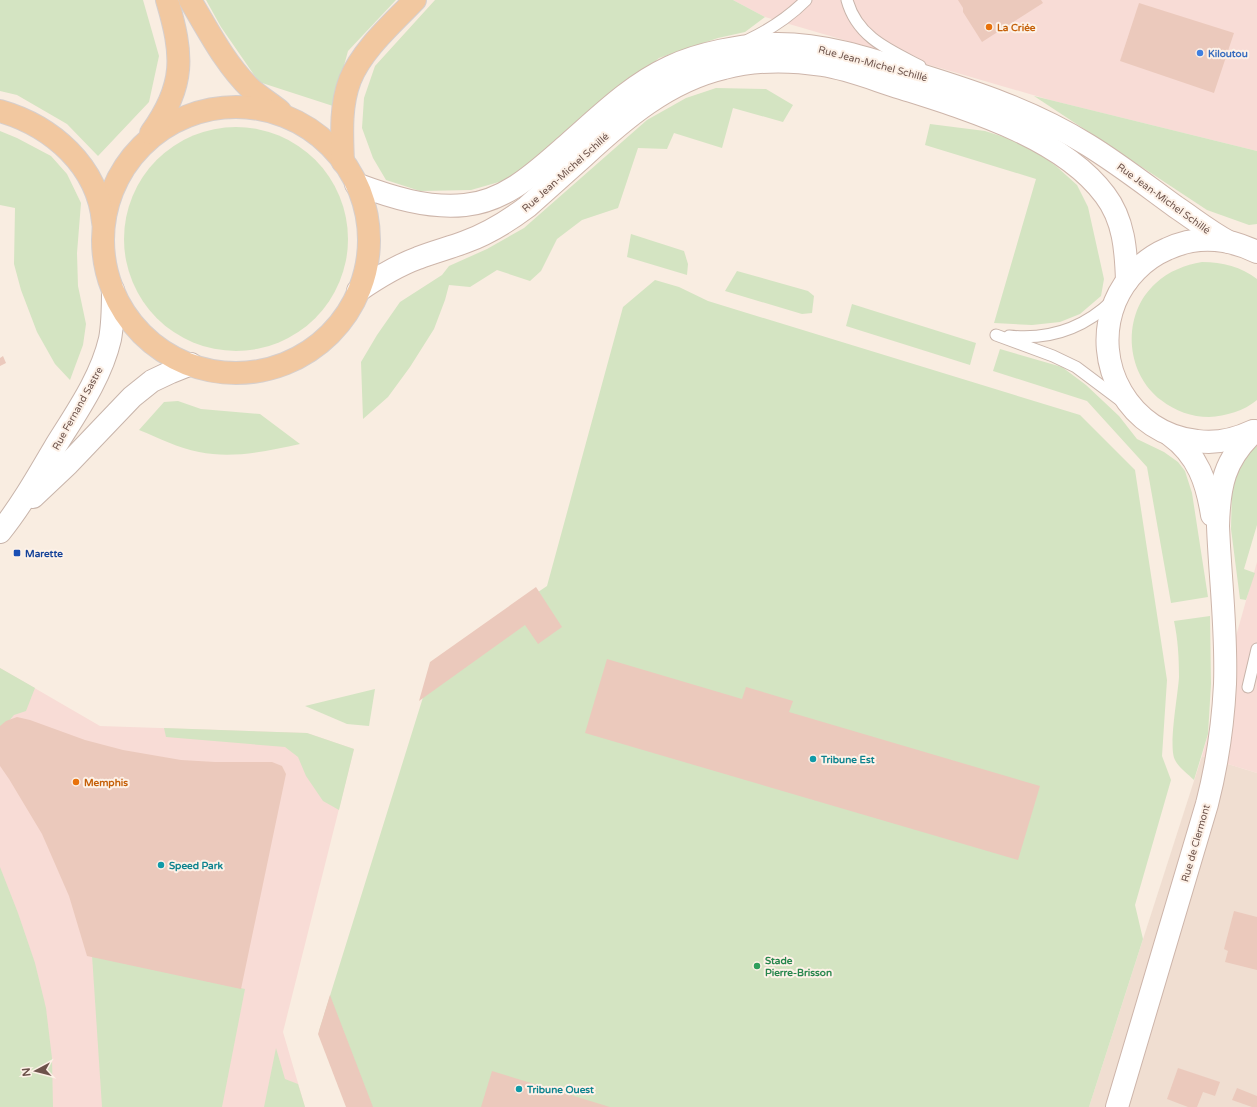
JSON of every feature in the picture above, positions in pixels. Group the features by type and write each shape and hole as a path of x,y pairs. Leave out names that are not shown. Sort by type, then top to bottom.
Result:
{"main road":[{"path":"104,229 107,208 113,189 123,170 164,115 176,85 178,52 176,34 166,0"},
{"path":"190,0 235,72 256,94 296,122"},
{"path":"343,162 342,119 349,82 354,71 370,48 415,0"},
{"name":"Rue Jean-Michel Schillé","path":"356,184 399,199 434,205 465,205 490,199 512,189 534,174 613,105 653,76 670,67 687,60 719,51 757,45 793,44 828,49 870,60 977,93 1029,114 1087,145 1121,167 1201,225 1248,247"},
{"name":"Rue Jean-Michel Schillé","path":"358,291 393,269 418,258 477,237 513,218 527,208 623,121 665,92 694,78 724,68 773,62 822,65 858,75 976,114 1015,130 1050,148 1083,171 1102,191 1113,207 1122,233 1125,249 1122,288"},
{"path":"0,111 37,127 51,136 72,153 89,175 95,188 102,215 105,260 113,290 128,316 141,332 164,351 191,364 217,371 239,372 262,370 288,362 311,349 332,331 347,312 358,291 364,273 368,246 367,219 356,184 337,154 322,139 305,127 277,113 257,108 236,107 215,108 195,113 176,121 158,132 142,146"},
{"path":"1248,247 1206,240 1195,240 1172,246 1152,257 1135,272 1122,288 1110,317 1107,340 1110,362 1117,384 1137,412 1152,424 1169,434 1188,440 1207,442 1232,439 1256,430"},
{"name":"Rue Fernand Sastre","path":"7,524 78,410 95,379 110,338 113,313 113,290"},
{"name":"Rue Fernand Sastre","path":"7,524 62,470 132,397 152,381 191,364"},
{"name":"Rue de Clermont","path":"1117,1107 1207,804 1218,755 1225,682 1218,505 1225,475 1234,453 1256,430"},
{"name":"Rue de Clermont","path":"1169,434 1191,454 1198,465 1211,511 1220,570"}],"lane":[{"path":"719,51 759,35 788,16 806,0"},
{"path":"847,0 853,17 871,38 881,45 977,93"},
{"path":"1122,288 1106,307 1094,316 1072,328 1046,336 1029,337 996,334 1053,356 1076,368 1137,412"},
{"path":"1248,687 1257,649"}],"shaded area":[{"path":"733,0 1257,0 1257,151 1050,100 765,17"},
{"path":"1257,562 1257,773 1202,756"},
{"path":"0,668 100,726 307,733 354,749 283,1032 305,1107 0,1107"},
{"path":"1202,756 1257,773 1257,1107 1089,1107"}],"green space":[{"path":"0,0 143,0 159,56 149,102 98,156 67,124 17,95 0,91"},
{"path":"206,0 396,0 348,51 333,106 259,82 221,27"},
{"path":"435,0 733,0 765,17 745,32 718,38 659,58 547,151 506,180 471,190 420,191 386,180 373,158 362,128 364,98 375,66"},
{"path":"716,88 766,89 793,105 783,122 733,108 722,148 674,133 667,149 638,148 618,208 582,220 557,239 541,271 530,281 497,270 470,287 449,285 434,329 410,367 388,397 363,419 361,362 377,335 400,302 442,275 449,266 487,249 524,228 647,120 686,98"},
{"path":"1034,96 1257,151 1257,224 1249,225 1207,210"},
{"path":"930,124 985,131 1026,144 1056,166 1077,185 1088,207 1104,279 1101,296 1080,314 1060,322 1032,325 994,323 1036,179 925,145"},
{"path":"225,127 247,127 279,135 289,140 307,152 323,168 340,196 346,217 348,239 346,261 340,282 323,310 307,326 279,343 247,351 225,351 193,343 183,338 165,326 149,310 132,282 124,250 124,228 132,196 137,186 149,168 165,152 193,135"},
{"path":"0,131 51,156 67,174 81,203 77,253 78,286 86,324 83,345 70,380 55,364 37,332 21,290 14,264 15,208 0,205"},
{"path":"631,234 684,251 688,264 687,275 627,257"},
{"path":"1202,262 1217,263 1238,268 1257,279 1257,400 1252,404 1234,412 1209,417 1184,413 1161,400 1149,388 1140,375 1134,359 1132,343 1133,327 1137,311 1145,296 1156,283 1172,272 1189,265"},
{"path":"737,271 808,291 814,296 812,313 802,314 725,291"},
{"path":"655,280 679,287 708,301 1080,415 1135,470 1167,680 1162,756 1171,780 1135,905 1143,939 1089,1107 347,1107 319,1031 434,662 547,586 623,307"},
{"path":"852,304 976,343 970,365 846,326"},
{"path":"1000,349 1062,367 1086,385 1119,416 1137,439 1164,452 1178,462 1185,471 1192,493 1208,597 1171,603 1147,467 1087,401 993,371"},
{"path":"178,401 201,409 260,414 300,444 250,453 224,455 212,454 184,448 139,430 164,402"},
{"path":"1257,445 1257,525 1244,569 1255,573 1246,600 1240,599 1231,529 1232,486 1242,461"},
{"path":"1210,616 1211,684 1208,734 1194,780 1179,766 1173,753 1173,733 1179,677 1178,649 1174,621"},
{"path":"0,668 35,688 26,711 14,715 0,731"},
{"path":"375,689 369,726 347,724 305,706"},
{"path":"164,728 307,733 354,749 339,810 323,801 306,776 298,757 285,747 166,737"},
{"path":"0,867 35,963 46,1008 52,1058 53,1107 0,1107"},
{"path":"92,955 245,989 222,1107 102,1107"},
{"path":"276,1048 285,1079 298,1084 305,1107 264,1107"}],"building":[{"name":"La Criée","path":"958,0 1041,0 1043,3 982,42 963,12 963,8"},
{"path":"1139,3 1234,33 1214,93 1120,61"},
{"path":"3,356 6,363 0,366 0,358"},
{"path":"536,587 562,627 538,644 525,625 419,701 430,662"},
{"name":"Tribune Est","path":"607,659 742,699 746,687 793,701 789,712 1040,786 1018,860 585,733"},
{"name":"Speed Park","path":"17,717 30,720 85,740 123,750 181,760 215,762 272,762 282,766 286,774 241,989 87,956 69,896 42,834 0,766 0,726 6,721"},
{"path":"1234,911 1257,917 1257,970 1225,962 1228,951 1224,949"},
{"path":"330,995 373,1107 346,1107 318,1034"},
{"path":"1178,1068 1220,1082 1215,1096 1203,1092 1197,1107 1188,1107 1167,1099"},
{"name":"Tribune Ouest","path":"492,1071 610,1107 481,1107"},
{"path":"1237,1088 1257,1096 1257,1107 1252,1107 1232,1100"}],"place":[{"name":"La Criée","path":"989,27"},
{"name":"Kiloutou","path":"1200,53"},
{"name":"Marette","path":"17,553"},
{"name":"Tribune Est","path":"813,759"},
{"name":"Memphis","path":"76,782"},
{"name":"Speed Park","path":"161,865"},
{"name":"Stade Pierre-Brisson","path":"757,966"},
{"name":"Tribune Ouest","path":"519,1089"}]}
